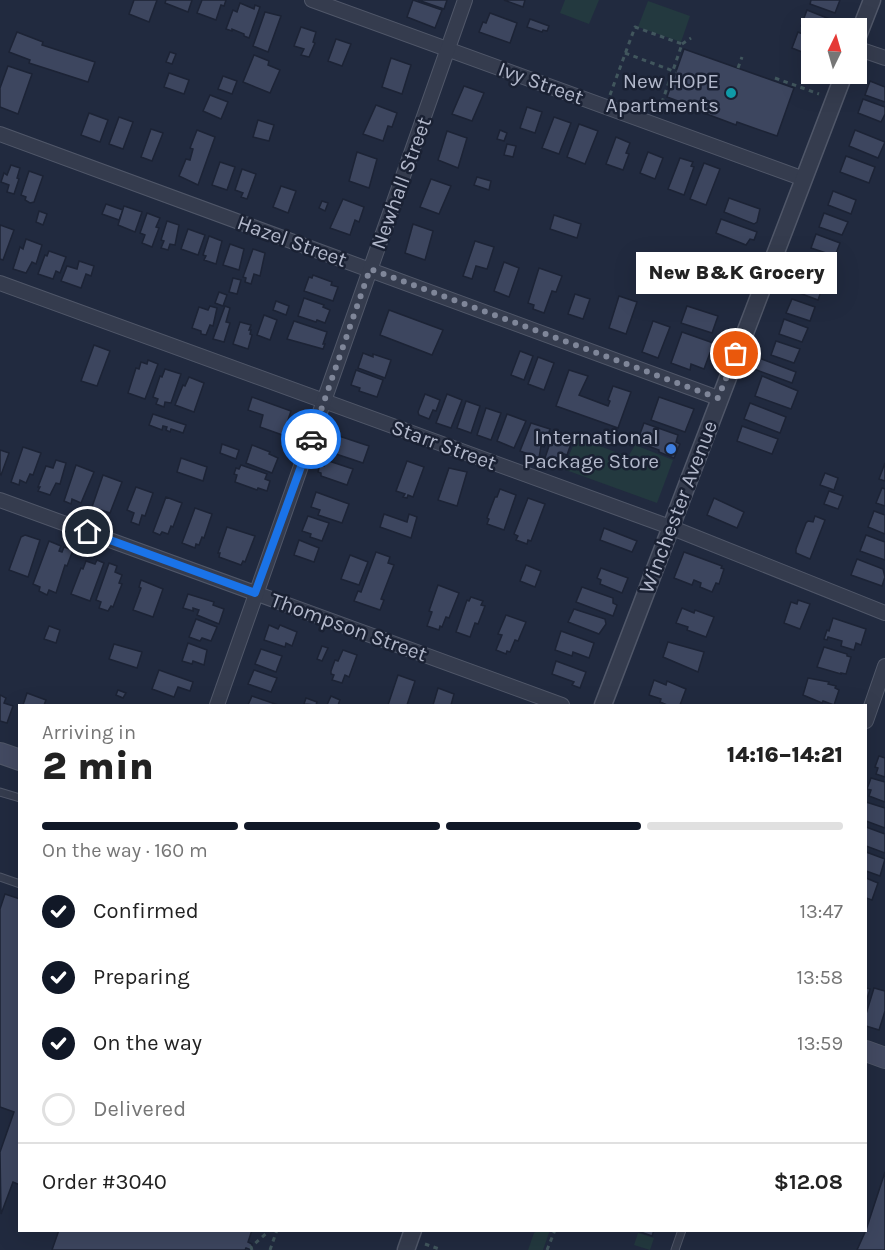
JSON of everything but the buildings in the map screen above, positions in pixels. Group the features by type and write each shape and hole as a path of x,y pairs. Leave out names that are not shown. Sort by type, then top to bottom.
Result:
{"main road":[{"path":"0,753 18,759"},
{"path":"867,1051 885,1058"}],"street":[{"name":"Ivy Street","path":"312,0 804,179"},
{"name":"Newhall Street","path":"217,704 465,0"},
{"path":"865,18 872,0"},
{"path":"867,52 885,58"},
{"name":"Winchester Avenue","path":"603,704 718,398 840,84"},
{"name":"Hazel Street","path":"0,134 718,398"},
{"name":"Starr Street","path":"0,283 670,528 885,613"},
{"name":"Thompson Street","path":"0,500 559,704"},
{"path":"867,718 885,666"},
{"path":"406,1250 412,1232"}],"lane":[{"path":"0,792 18,797"},
{"path":"0,877 18,883"},
{"path":"675,1250 681,1232"}],"path":[{"path":"610,95 635,27 682,44"},
{"path":"658,113 682,44 691,38"},
{"path":"626,53 674,72"},
{"path":"738,68 741,57"},
{"path":"775,78 819,94"},
{"path":"252,1250 251,1247 268,1232"},
{"path":"270,1250 276,1232"},
{"path":"547,1250 554,1232"},
{"path":"425,1244 442,1250"}],"green space":[{"path":"565,0 599,0 589,24 560,13"},
{"path":"648,1 690,16 681,42 638,27"},
{"path":"577,437 628,457 635,445 673,460 657,503 563,469"},
{"path":"549,1232 543,1250 528,1250 534,1233"},
{"path":"638,1233 654,1238 650,1250 634,1245"}],"way so far":[{"path":"311,439 370,269 718,398 736,354"}],"place":[{"name":"New HOPE Apartments","path":"731,93"},
{"name":"New B&K Grocery","path":"736,354"},
{"name":"International Package Store","path":"671,449"}],"route":[{"path":"88,532 255,593 311,439"}]}
